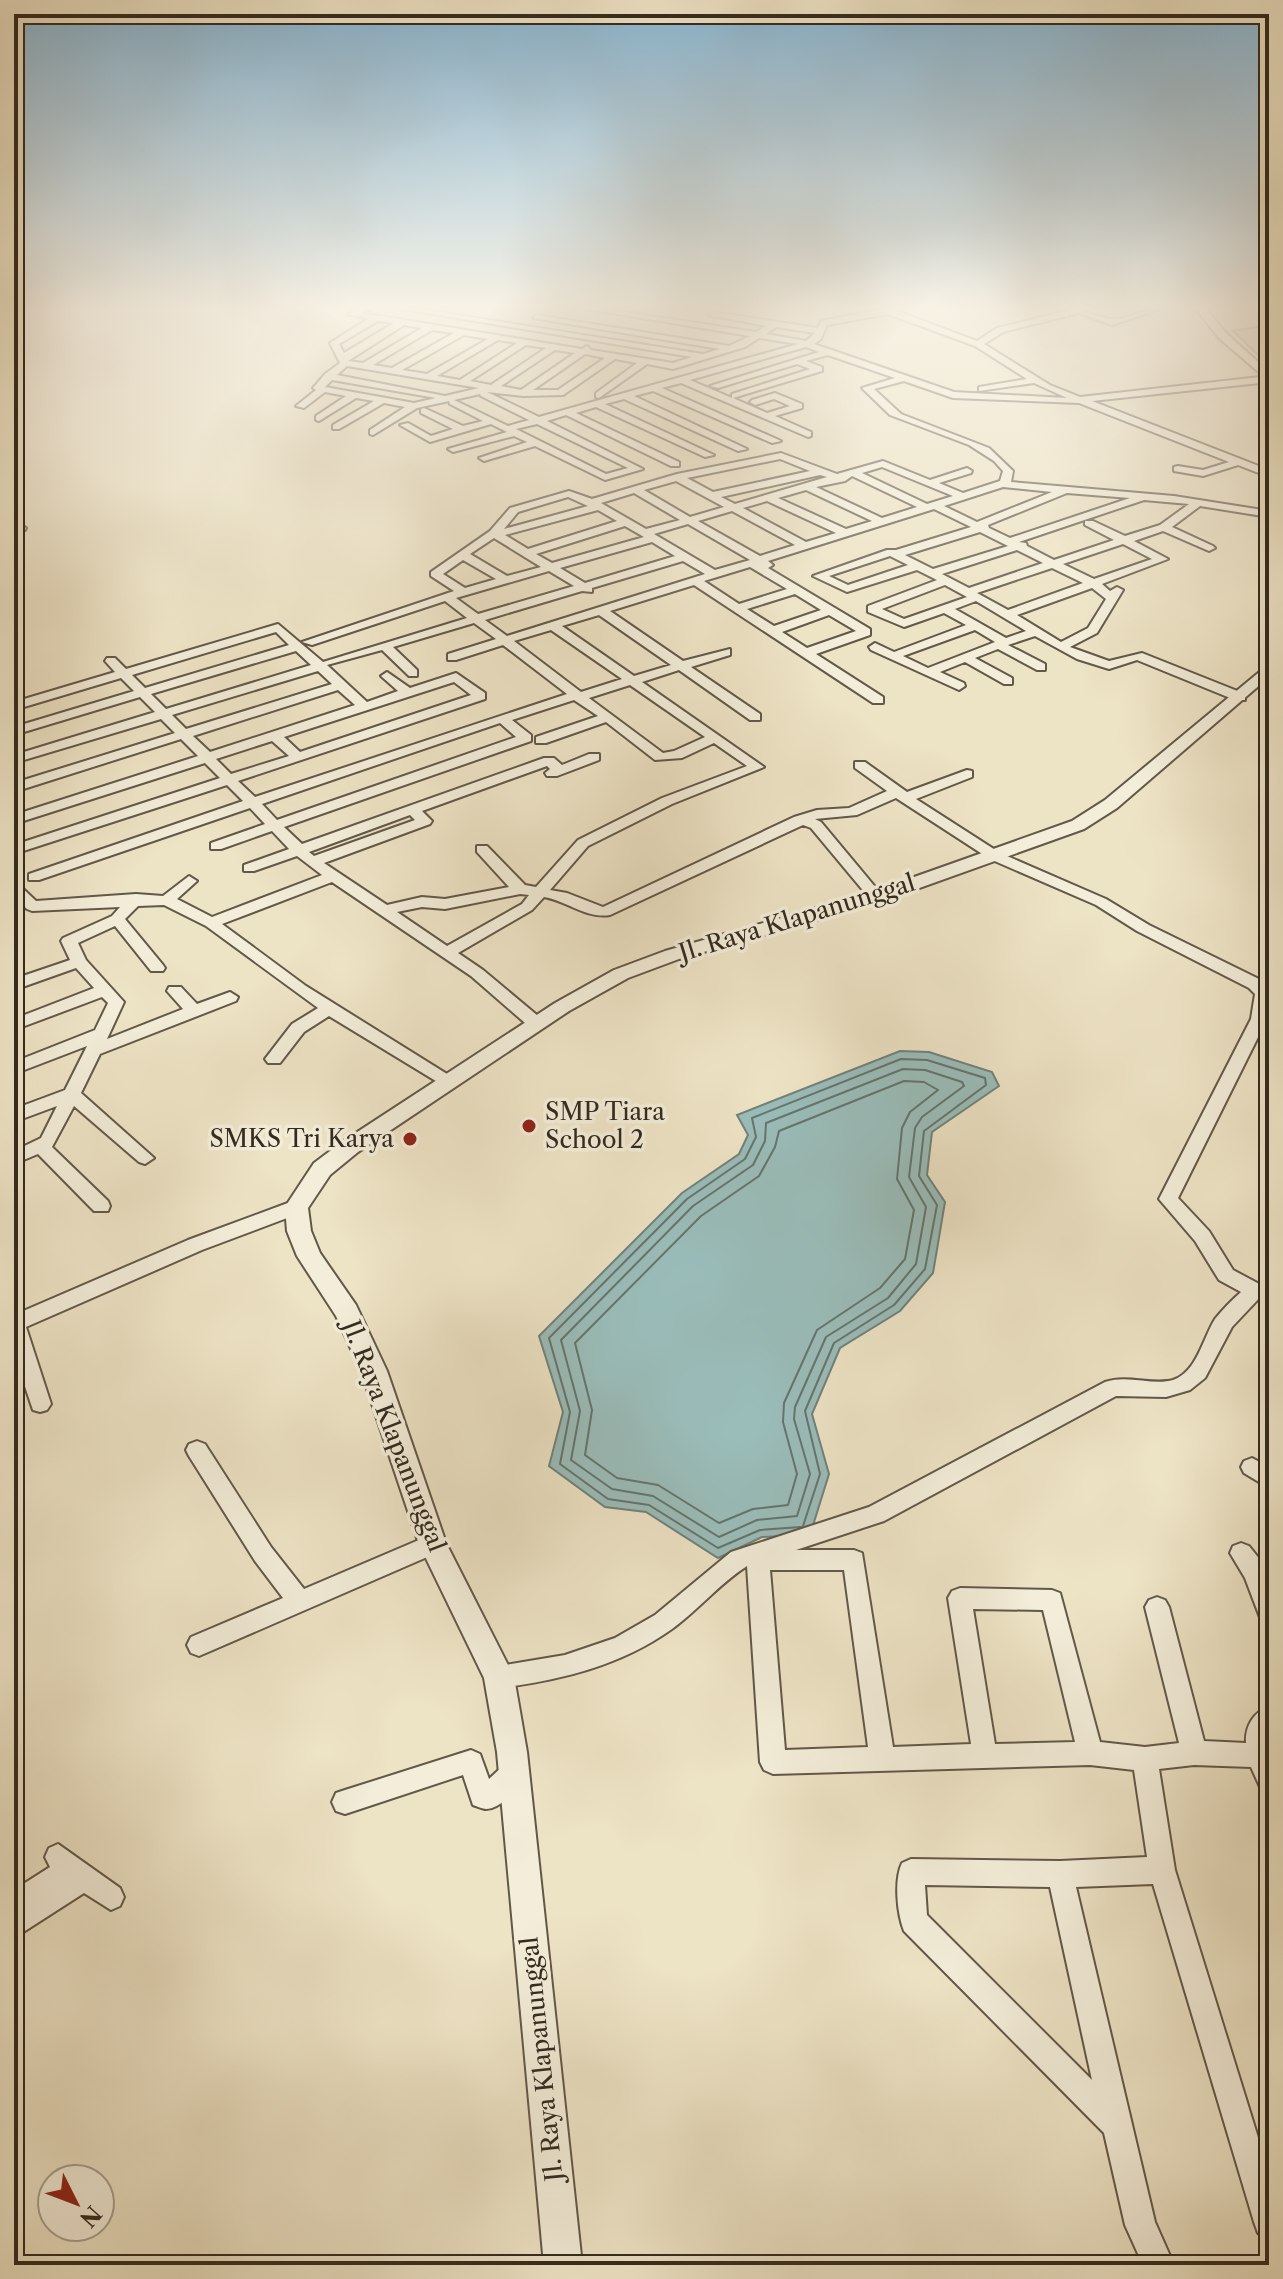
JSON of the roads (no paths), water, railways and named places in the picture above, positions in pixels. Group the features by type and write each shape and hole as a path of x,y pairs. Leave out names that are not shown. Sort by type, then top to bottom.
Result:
{"street":[{"path":"319,418 325,414"},
{"path":"336,427 358,414"},
{"path":"373,432 401,414"},
{"path":"431,414 462,430"},
{"path":"479,414 605,477 638,469 528,414"},
{"path":"453,449 558,414"},
{"path":"572,414 675,464"},
{"path":"627,414 709,455"},
{"path":"666,414 742,449"},
{"path":"715,414 776,441"},
{"path":"762,414 808,434"},
{"path":"766,416 771,414"},
{"path":"895,414 971,443 1002,462 1008,471 1005,483"},
{"path":"1117,414 1269,474"},
{"path":"405,425 430,439 492,421"},
{"path":"484,458 536,443"},
{"path":"495,533 677,477 784,456 841,479"},
{"path":"14,731 650,536 689,520 841,479 878,465 909,459"},
{"path":"1178,469 1203,473 1238,462"},
{"path":"890,465 964,497"},
{"path":"710,496 822,471"},
{"path":"933,482 967,471"},
{"path":"855,474 982,526 1013,545 1094,584 1112,598"},
{"path":"677,477 733,510 805,546"},
{"path":"508,644 1005,483 1269,512"},
{"path":"810,488 882,522"},
{"path":"634,489 689,520 866,632 806,653"},
{"path":"895,554 982,526 1067,490"},
{"path":"463,592 435,574 495,533 507,515 520,507 569,494 595,504 715,575"},
{"path":"932,573 1152,497 1176,494 1269,512"},
{"path":"1013,545 1089,523 1152,497"},
{"path":"771,499 845,533"},
{"path":"945,581 872,609 901,623 946,609 972,595 1164,527 1199,502"},
{"path":"700,584 715,575 760,564 805,546 936,506"},
{"path":"526,553 626,522"},
{"path":"1007,614 1162,559 1089,523"},
{"path":"1164,527 1209,548"},
{"path":"495,533 583,587 606,610 755,717"},
{"path":"918,566 847,589 839,589 819,576 886,552 895,554 932,573 1007,614 1062,646 1111,666 1138,656 1240,697"},
{"path":"465,556 505,580"},
{"path":"14,759 685,557"},
{"path":"1062,646 1093,630 1126,574"},
{"path":"700,584 878,700"},
{"path":"738,608 797,590"},
{"path":"447,597 660,757 677,755 712,739"},
{"path":"946,609 1041,667"},
{"path":"772,631 831,610"},
{"path":"893,656 975,626"},
{"path":"17,701 278,628 303,644 365,707"},
{"path":"446,953 527,907 583,843 667,801 757,767 712,739 556,628"},
{"path":"875,647 923,673 1036,632"},
{"path":"385,646 413,673"},
{"path":"508,717 726,652"},
{"path":"966,658 1008,681"},
{"path":"111,661 313,862 477,973 538,1025"},
{"name":"Jl. Raya Klapanunggal","path":"563,2265 514,1773 499,1677 433,1544 374,1371 347,1312 309,1256 299,1231 296,1207 322,1169 589,991 648,963 876,897 1060,833 1111,804 1240,697 1269,669"},
{"path":"930,672 959,686"},
{"path":"387,676 408,693"},
{"path":"14,820 456,677 480,696 14,850"},
{"path":"14,788 340,685"},
{"path":"34,877 502,718 526,738 216,846"},
{"path":"541,740 606,718"},
{"path":"275,736 298,757"},
{"path":"249,868 549,761 560,770 594,757"},
{"path":"499,1677 570,1668 630,1642 664,1622 720,1570 739,1559 876,1514 1112,1388 1129,1384 1174,1388 1187,1382 1198,1373 1222,1325 1262,1288 1226,1275 1202,1236 1168,1199 1259,1019 1263,993 1255,984 1143,928 1101,902 995,856 860,765"},
{"path":"387,910 422,902 445,904 520,889 562,896 598,912 614,909 796,821 817,814 852,812 967,774"},
{"path":"313,862 425,821 412,810"},
{"path":"796,821 816,825 876,897"},
{"path":"482,849 520,889"},
{"path":"211,923 333,876"},
{"path":"167,900 189,881"},
{"path":"14,888 32,906 167,900 211,923 236,945 449,1083"},
{"path":"14,1158 48,1142 116,1002 79,962 69,944 70,939 117,919 136,899"},
{"path":"117,919 157,968"},
{"path":"16,982 79,962"},
{"path":"14,1025 104,990"},
{"path":"175,991 194,1011"},
{"path":"92,1051 230,997"},
{"path":"274,1059 298,1028 330,1008"},
{"path":"112,1010 133,1035"},
{"path":"14,1068 101,1034"},
{"path":"14,1116 71,1094"},
{"path":"71,1094 145,1158"},
{"path":"41,1147 101,1206"},
{"path":"40,1404 14,1324 210,1239 296,1207"},
{"path":"197,1450 263,1554 301,1603"},
{"path":"199,1645 433,1544"},
{"path":"1241,1553 1262,1579 1269,1613"},
{"path":"882,1758 854,1560 758,1560 773,1762 1090,1753 1145,1759 1194,1753 1264,1766 1258,1732 1269,1718"},
{"path":"985,1757 960,1598 1052,1600 1090,1753"},
{"path":"1157,1607 1194,1753"},
{"path":"1145,1759 1162,1870 1269,2222"},
{"path":"345,1802 471,1762 482,1796 488,1797 514,1773"},
{"path":"71,1868 111,1897"},
{"path":"14,1906 71,1868"},
{"path":"14,1924 71,1868"},
{"path":"1115,2124 914,1921 911,1872 1060,1874 1162,1870"},
{"path":"1060,1874 1140,2225 1159,2265"}],"water":[{"path":"900,1051 929,1052 992,1072 999,1086 932,1132 927,1175 945,1202 933,1273 900,1311 840,1348 812,1414 829,1474 810,1535 762,1537 718,1558 646,1512 605,1507 549,1466 563,1412 539,1336 682,1193 739,1154 748,1135 737,1115"}],"place":[{"name":"SMP Tiara School 2","path":"529,1126"},
{"name":"SMKS Tri Karya","path":"410,1139"}]}
